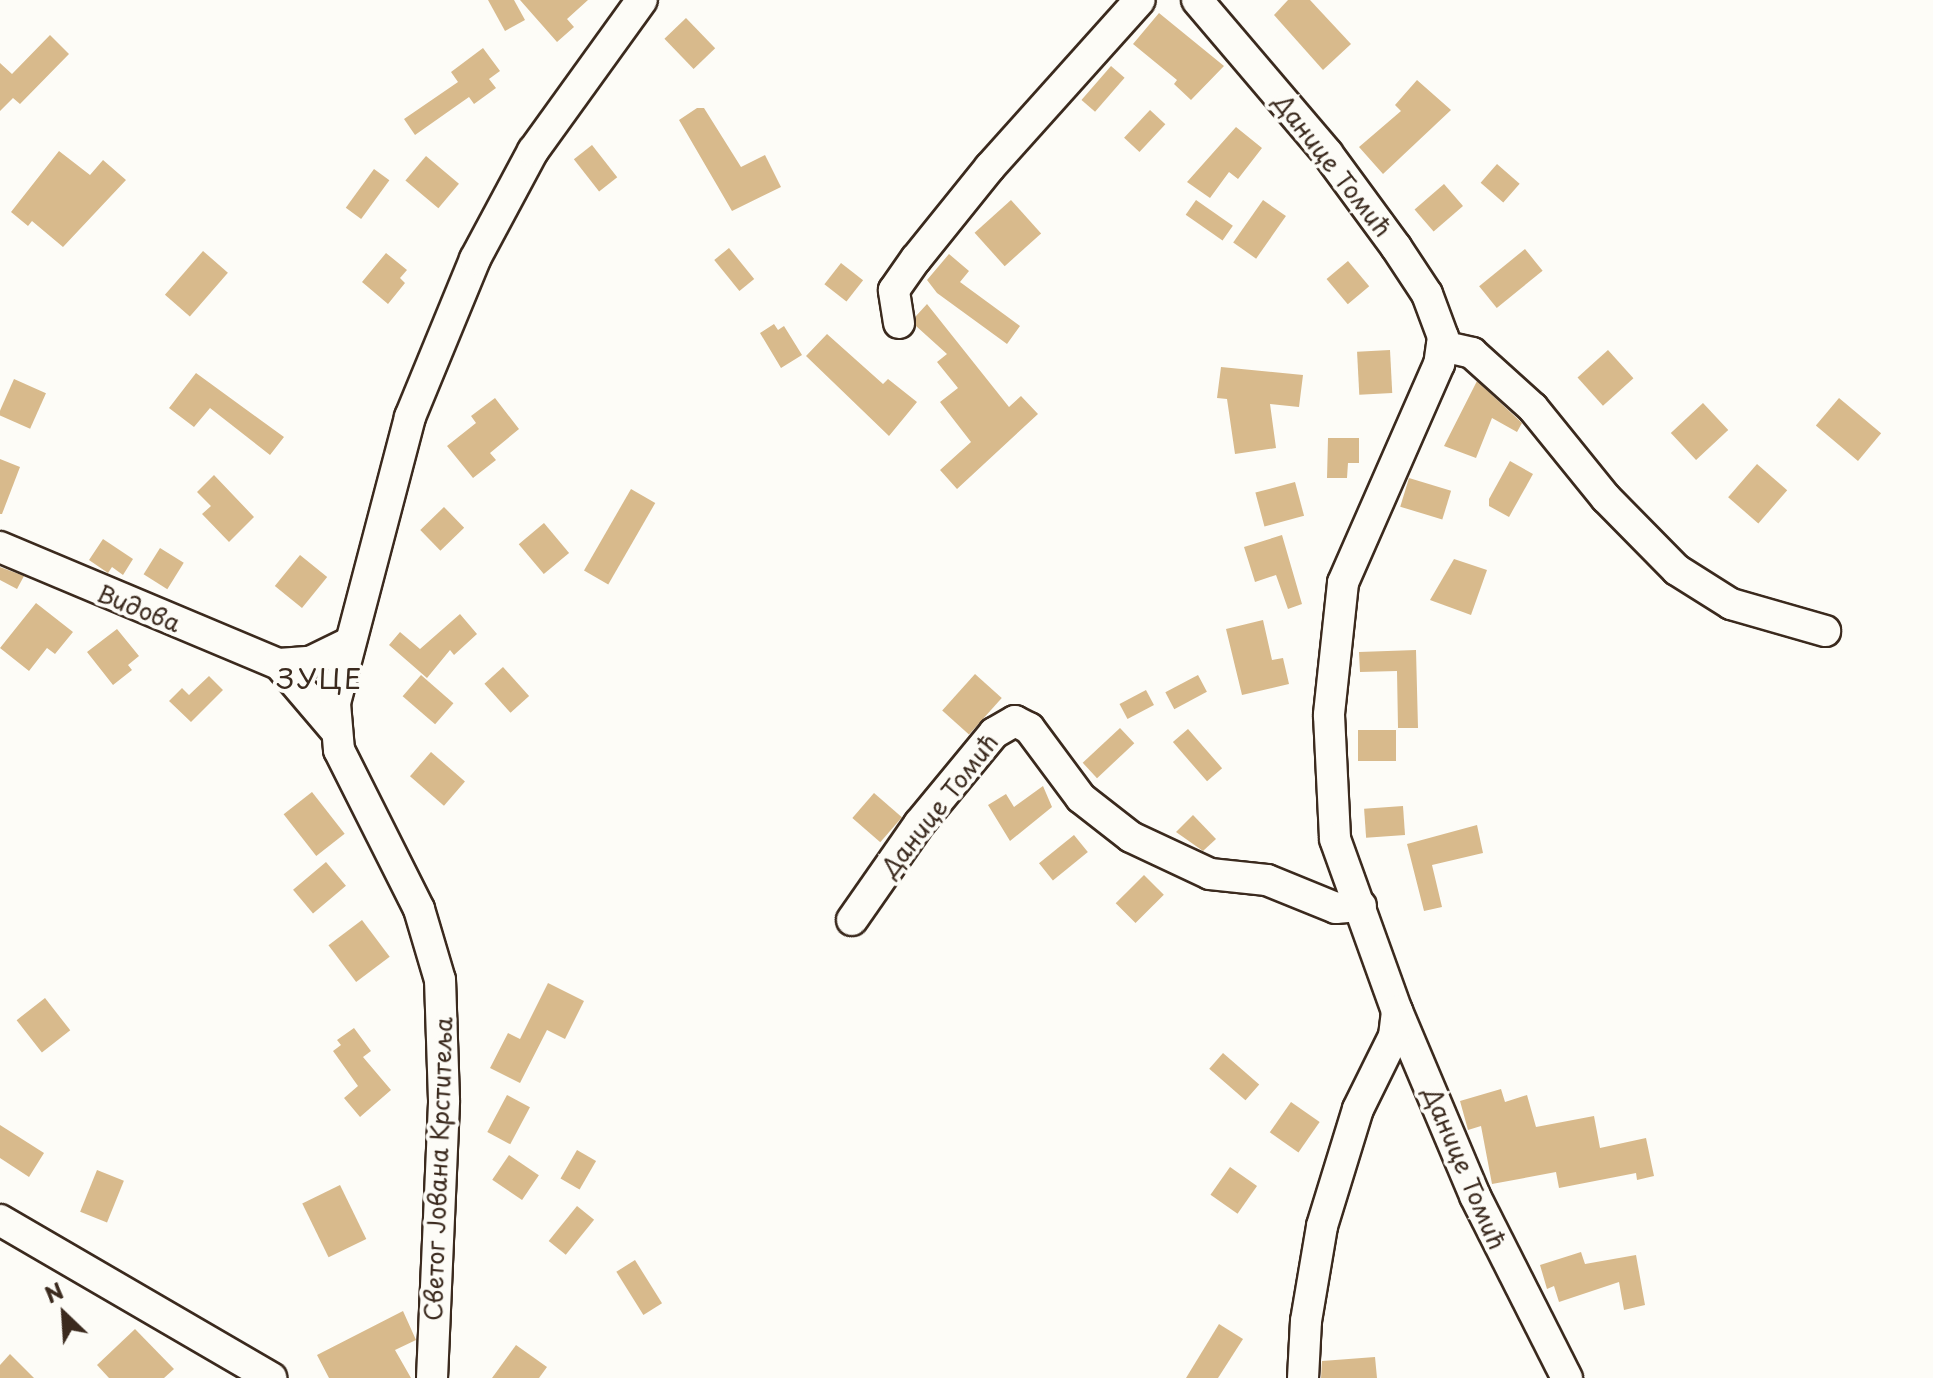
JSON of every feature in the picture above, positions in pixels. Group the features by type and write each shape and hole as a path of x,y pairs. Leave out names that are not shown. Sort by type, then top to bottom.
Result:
{"street":[{"name":"Светог Јована Крститеља","path":"432,1378 444,1100 440,980 428,932 351,781 336,731 335,703 347,644 418,393 475,259 533,151 642,0"},
{"path":"899,323 893,308 894,290 916,259 990,167 1140,0"},
{"name":"Данице Томић","path":"1197,0 1327,153 1396,247 1427,294 1442,346 1432,383 1353,555 1337,617 1329,715 1331,805 1338,850 1397,1011 1489,1227 1567,1378"},
{"path":"1442,346 1472,353 1522,397 1606,498 1677,570 1731,604 1825,631"},
{"name":"Видова","path":"0,547 279,664 336,731"},
{"path":"279,664 310,662 347,644"},
{"name":"Данице Томић","path":"852,920 919,824 994,733 1015,721 1029,728 1081,798 1131,837 1210,874 1267,880 1336,908 1361,906"},
{"path":"1303,1378 1306,1321 1322,1226 1354,1120 1394,1036 1397,1011"},
{"path":"1381,1066 1416,1056"},
{"path":"0,1220 271,1378"}],"building":[{"path":"488,0 514,0 525,20 505,31"},
{"path":"520,0 588,0 567,19 574,27 557,42"},
{"path":"1288,0 1310,0 1351,44 1323,70 1274,15"},
{"path":"1159,13 1224,66 1191,100 1174,84 1177,80 1133,44"},
{"path":"686,18 715,48 694,69 664,39"},
{"path":"50,35 69,54 20,104 13,98 0,111 0,63 12,74"},
{"path":"483,48 500,71 489,79 496,88 474,104 469,97 415,135 404,119 458,82 451,72"},
{"path":"1111,66 1125,78 1095,112 1081,100"},
{"path":"1417,80 1451,110 1383,174 1359,147 1401,111 1395,105"},
{"path":"697,108 704,108 741,167 765,155 781,187 732,211 679,120"},
{"path":"1150,110 1165,124 1139,152 1124,138"},
{"path":"1236,127 1262,148 1238,179 1229,172 1210,198 1187,182"},
{"path":"592,145 617,177 599,191 574,159"},
{"path":"59,151 90,175 103,160 126,180 63,247 32,221 28,226 11,212"},
{"path":"426,156 459,184 438,208 405,181"},
{"path":"1497,164 1520,184 1503,203 1481,183"},
{"path":"374,169 389,180 361,219 346,208"},
{"path":"1444,184 1463,206 1434,231 1415,210"},
{"path":"1011,200 1041,233 1005,266 975,233"},
{"path":"1196,200 1233,226 1223,241 1186,215"},
{"path":"1263,200 1286,216 1256,259 1233,243"},
{"path":"729,248 754,279 739,291 714,260"},
{"path":"1525,249 1543,271 1497,308 1479,286"},
{"path":"203,251 228,273 190,316 165,295"},
{"path":"386,253 407,270 400,278 405,283 388,304 362,282"},
{"path":"949,254 969,271 960,282 1020,326 1007,344 937,293 927,280"},
{"path":"1348,261 1369,286 1348,304 1327,279"},
{"path":"841,263 863,280 846,302 824,284"},
{"path":"927,304 1009,407 1021,396 1038,414 957,489 940,470 971,442 940,402 958,388 937,362 947,354 916,326 916,316"},
{"path":"774,324 778,330 784,326 802,355 781,368 760,333"},
{"path":"827,334 883,384 888,379 917,402 889,436 806,356"},
{"path":"1390,350 1392,393 1359,395 1357,352"},
{"path":"1608,350 1633,378 1603,406 1578,377"},
{"path":"1221,367 1303,375 1299,407 1270,404 1276,448 1235,454 1227,399 1217,398"},
{"path":"196,373 284,437 270,455 210,408 194,427 169,408"},
{"path":"14,379 46,393 30,429 0,415"},
{"path":"1477,381 1522,423 1517,432 1492,418 1476,458 1444,446"},
{"path":"495,398 519,429 490,453 496,460 473,478 447,446 476,423 471,416"},
{"path":"1839,398 1881,433 1858,461 1816,426"},
{"path":"1703,403 1728,430 1696,460 1671,433"},
{"path":"1328,438 1359,438 1359,463 1348,463 1347,478 1327,478"},
{"path":"0,459 20,467 2,514 0,514"},
{"path":"1510,461 1533,474 1509,517 1489,506 1489,499"},
{"path":"1757,464 1787,490 1758,523 1728,497"},
{"path":"214,475 254,517 229,542 202,514 211,506 197,492"},
{"path":"1409,478 1451,491 1442,520 1400,507"},
{"path":"1295,482 1304,516 1264,526 1255,493"},
{"path":"631,489 655,503 608,584 584,570"},
{"path":"444,507 464,528 440,551 420,530"},
{"path":"544,523 569,553 544,574 519,544"},
{"path":"1282,535 1302,604 1288,609 1276,575 1255,582 1244,547"},
{"path":"103,539 133,559 123,575 112,567 108,573 89,560"},
{"path":"160,548 184,563 167,589 144,574"},
{"path":"300,555 327,577 302,608 275,586"},
{"path":"1454,559 1487,570 1471,615 1430,600"},
{"path":"0,567 24,576 17,589 0,580"},
{"path":"36,603 73,632 55,654 47,648 29,671 0,648"},
{"path":"460,614 477,634 454,655 450,650 427,678 389,645 400,632 420,649"},
{"path":"1263,620 1272,660 1283,658 1289,684 1242,695 1226,629"},
{"path":"117,629 139,656 128,665 132,670 113,685 87,652"},
{"path":"1416,650 1418,728 1398,728 1397,671 1360,672 1359,652"},
{"path":"503,667 529,696 511,713 484,684"},
{"path":"975,674 1002,698 969,735 942,710"},
{"path":"421,675 453,703 435,724 403,696"},
{"path":"1198,675 1207,692 1174,709 1165,692"},
{"path":"209,676 223,690 191,722 169,701 182,688 189,695"},
{"path":"1146,690 1154,705 1127,719 1120,704"},
{"path":"1120,728 1134,743 1097,778 1083,763"},
{"path":"1188,729 1222,768 1207,781 1173,742"},
{"path":"1358,730 1396,730 1396,761 1358,761"},
{"path":"431,752 465,782 444,806 410,776"},
{"path":"1043,786 1052,807 1010,841 988,805 1006,794 1014,807"},
{"path":"312,792 345,834 316,856 284,814"},
{"path":"874,793 902,817 880,842 852,818"},
{"path":"1403,806 1405,835 1366,838 1364,809"},
{"path":"1193,815 1216,839 1203,851 1176,832"},
{"path":"1477,825 1483,853 1432,865 1442,907 1424,911 1407,844"},
{"path":"1074,835 1088,852 1053,880 1039,863"},
{"path":"326,862 346,886 313,913 293,890"},
{"path":"1144,875 1164,895 1136,923 1116,903"},
{"path":"362,920 390,957 356,982 328,945"},
{"path":"548,983 584,1001 565,1039 547,1030 520,1083 490,1068 508,1033 520,1039"},
{"path":"45,998 70,1030 42,1052 17,1020"},
{"path":"354,1028 371,1051 363,1057 391,1090 360,1117 344,1098 358,1086 333,1051 341,1045 337,1040"},
{"path":"1223,1053 1259,1084 1245,1100 1209,1069"},
{"path":"1501,1089 1505,1102 1527,1095 1536,1127 1594,1116 1600,1148 1646,1138 1654,1176 1637,1180 1636,1173 1559,1188 1556,1172 1492,1184 1481,1126 1468,1130 1460,1101"},
{"path":"507,1095 530,1107 510,1144 487,1132"},
{"path":"1291,1102 1320,1122 1298,1152 1270,1132"},
{"path":"0,1125 44,1153 29,1177 0,1158"},
{"path":"577,1150 596,1161 580,1190 560,1179"},
{"path":"509,1155 539,1175 522,1200 492,1180"},
{"path":"1230,1167 1257,1186 1238,1214 1210,1195"},
{"path":"97,1170 124,1181 107,1223 80,1212"},
{"path":"340,1185 366,1239 329,1257 302,1203"},
{"path":"577,1206 594,1220 566,1255 549,1241"},
{"path":"1581,1252 1585,1264 1636,1255 1645,1305 1624,1310 1619,1282 1559,1302 1554,1286 1547,1289 1540,1265"},
{"path":"635,1260 662,1303 643,1315 616,1272"},
{"path":"403,1311 416,1340 395,1350 411,1378 329,1378 317,1355"},
{"path":"1219,1324 1243,1339 1218,1378 1186,1378"},
{"path":"135,1329 174,1369 164,1378 109,1378 97,1365"},
{"path":"516,1345 547,1367 539,1378 492,1378"},
{"path":"10,1354 34,1378 0,1378 0,1365"},
{"path":"1375,1357 1377,1378 1321,1378 1322,1361"}],"district":[{"name":"ЗУЦЕ","path":"320,678"}]}
